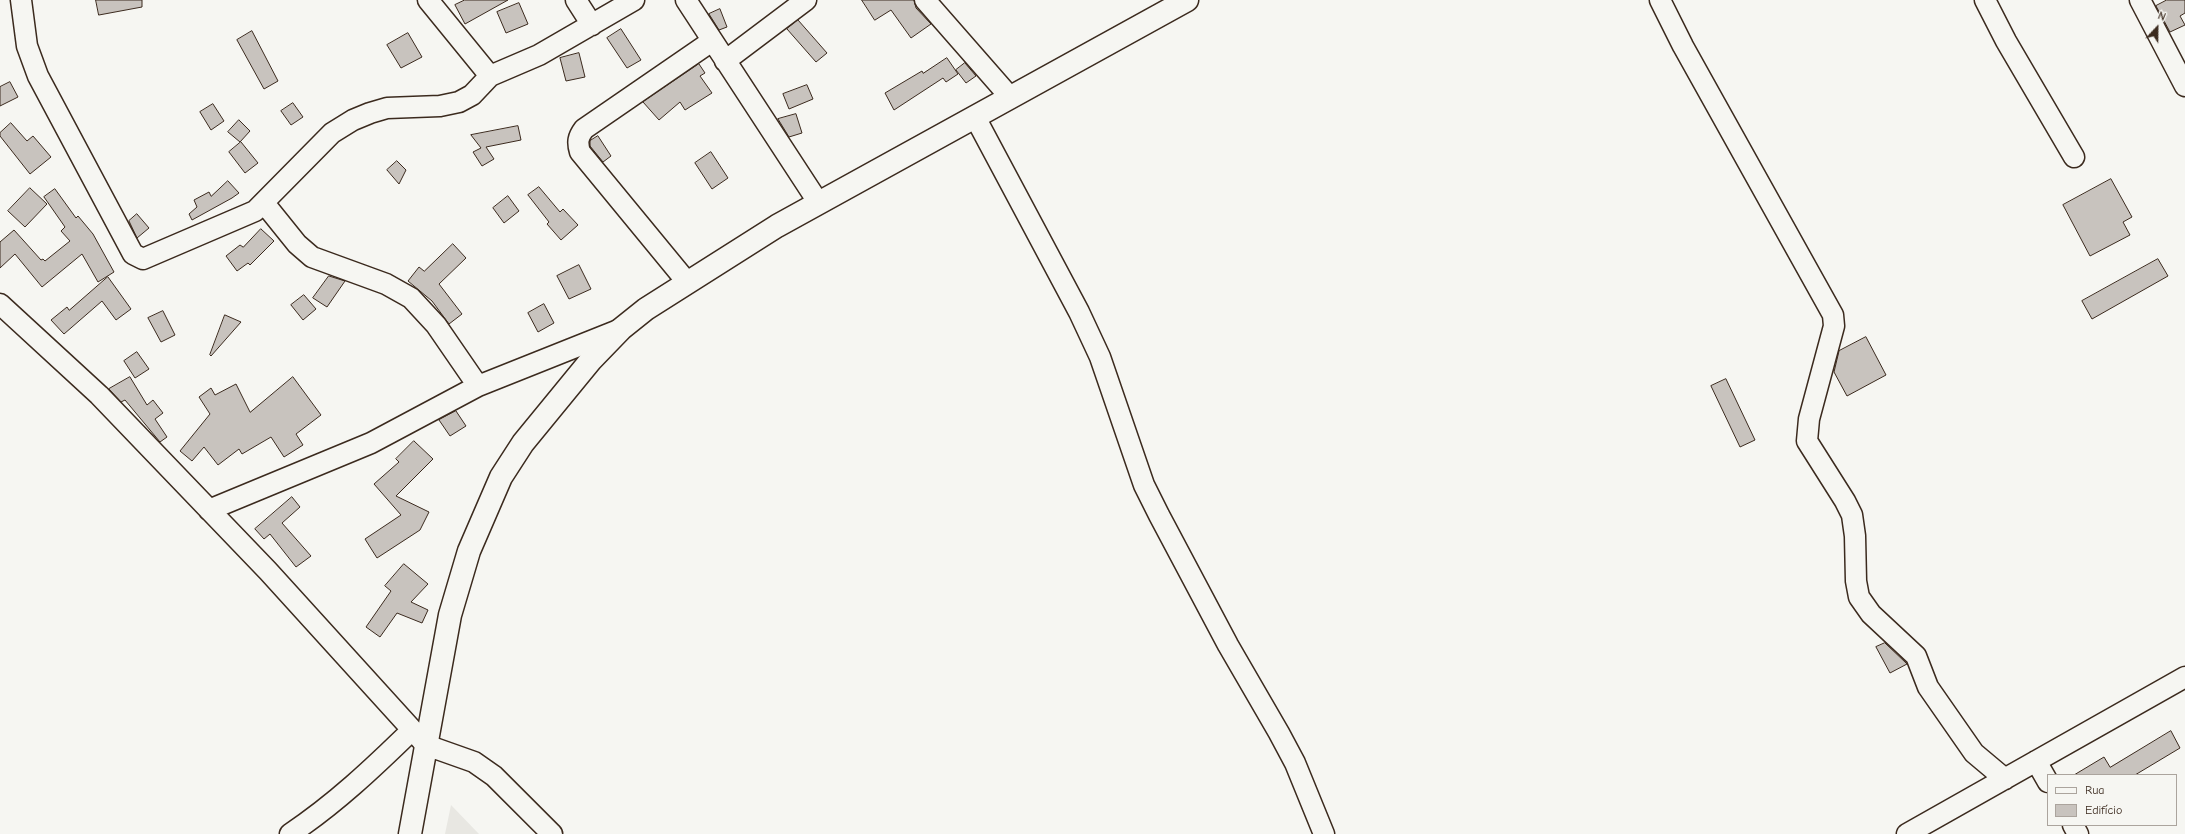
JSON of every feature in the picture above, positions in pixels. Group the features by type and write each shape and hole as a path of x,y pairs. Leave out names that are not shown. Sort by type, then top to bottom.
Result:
{"street":[{"path":"21,0 27,46 38,76 133,254 143,259 245,217 264,203 332,133 353,120 387,108 440,106 459,102 472,95 490,76 539,55 634,0"},
{"path":"428,0 490,76"},
{"path":"576,0 592,25"},
{"path":"686,0 818,202"},
{"path":"725,61 806,0"},
{"path":"925,0 1010,97"},
{"path":"410,834 419,738 450,615 469,551 501,477 523,443 591,360 621,329 646,309 777,226 818,202 1187,0"},
{"path":"1660,0 1683,46 1833,315 1834,326 1809,419 1807,441 1845,501 1852,515 1855,536 1856,581 1859,597 1871,614 1916,656 1928,687 1974,754 2005,779"},
{"path":"1984,0 2006,41 2074,157"},
{"path":"2140,0 2185,86"},
{"path":"687,282 580,152 578,144 579,136 584,129 712,41"},
{"path":"975,117 1079,312 1100,357 1144,485 1228,645 1295,763 1324,834"},
{"path":"264,203 297,244 312,256 386,284 411,298 436,325 478,386"},
{"path":"0,304 99,395 268,571 419,738 474,762 489,773 552,834"},
{"path":"209,510 371,443 478,386 621,329"},
{"path":"1907,834 2185,677"},
{"path":"290,834 320,814 419,738"},
{"path":"2036,761 2047,780"}],"shaded area":[{"path":"451,805 479,834 445,834"}],"building":[{"path":"96,0 142,0 142,7 99,15"},
{"path":"465,0 508,0 465,24 455,5"},
{"path":"862,0 914,0 916,8 931,24 911,38 891,10 875,20"},
{"path":"2167,0 2185,0 2185,13 2180,16 2185,25 2170,32 2156,6"},
{"path":"519,3 528,24 506,33 497,12"},
{"path":"720,9 727,27 719,30 709,14"},
{"path":"798,20 827,53 816,62 787,29"},
{"path":"621,29 641,60 627,68 607,38"},
{"path":"252,31 278,81 264,89 237,40"},
{"path":"408,33 422,57 401,68 387,45"},
{"path":"579,53 585,77 566,81 560,58"},
{"path":"947,58 958,74 946,82 943,78 894,110 885,93 922,71 923,73"},
{"path":"965,63 976,76 966,83 956,70"},
{"path":"699,64 705,73 700,76 712,93 685,110 680,102 659,120 643,102"},
{"path":"10,82 18,97 0,106 0,87"},
{"path":"807,85 813,99 789,109 783,94"},
{"path":"293,103 303,117 291,125 281,111"},
{"path":"213,104 224,121 211,130 200,112"},
{"path":"796,114 802,133 789,137 778,119"},
{"path":"239,120 250,131 240,142 228,132"},
{"path":"11,123 27,141 33,136 51,157 30,174 0,136 0,133"},
{"path":"518,126 521,140 486,147 494,159 482,166 473,152 481,148 471,135"},
{"path":"598,136 611,156 603,162 590,146 590,141"},
{"path":"241,142 258,163 245,173 229,152"},
{"path":"711,152 728,178 712,189 695,163"},
{"path":"397,161 406,170 399,184 387,170"},
{"path":"2111,179 2132,217 2123,222 2130,235 2090,256 2063,205"},
{"path":"228,181 239,193 192,220 189,214 197,207 194,200 209,192 211,196"},
{"path":"539,187 560,212 563,209 578,225 561,240 547,224 549,222 528,195"},
{"path":"30,188 47,204 25,227 8,211"},
{"path":"55,189 76,218 78,216 93,234 114,272 98,282 82,254 42,287 15,254 0,268 0,242 14,230 41,260 43,259 45,261 70,241 61,231 65,227 44,197"},
{"path":"508,196 519,211 504,223 493,208"},
{"path":"137,214 149,228 137,238 129,221"},
{"path":"261,229 274,241 250,265 248,263 237,271 226,256 240,245 243,247"},
{"path":"453,244 466,258 439,284 462,314 449,324 432,301 408,281 419,267 424,271"},
{"path":"2158,259 2168,276 2092,319 2082,301"},
{"path":"579,265 591,289 569,299 557,276"},
{"path":"329,276 345,281 327,307 313,298"},
{"path":"108,277 131,309 116,320 102,301 64,334 51,320 67,307 69,310"},
{"path":"304,295 316,309 303,320 291,305"},
{"path":"544,304 554,323 538,332 528,313"},
{"path":"163,311 175,335 161,342 148,318"},
{"path":"225,315 241,322 211,356 210,355"},
{"path":"1866,337 1886,375 1847,396 1834,372 1839,351"},
{"path":"137,352 149,369 135,378 124,361"},
{"path":"130,377 147,405 153,400 163,413 155,419 167,437 160,442 125,400 121,402 109,389"},
{"path":"293,377 321,415 296,434 303,445 284,457 271,437 242,454 239,449 218,465 204,447 192,461 180,451 210,414 199,397 211,388 215,395 236,384 250,412"},
{"path":"1726,379 1755,440 1740,447 1711,386"},
{"path":"456,411 466,426 450,436 439,420"},
{"path":"414,441 433,459 396,496 429,512 420,530 377,558 365,539 401,515 374,484 399,462 396,459"},
{"path":"292,497 300,507 282,523 311,556 296,567 270,534 264,539 255,529"},
{"path":"404,564 428,584 411,602 428,610 422,623 397,613 380,637 366,627 391,591 385,586"},
{"path":"1885,643 1907,664 1890,673 1876,647"},
{"path":"2171,731 2180,748 2137,774 2076,774 2104,757 2110,767"}]}
